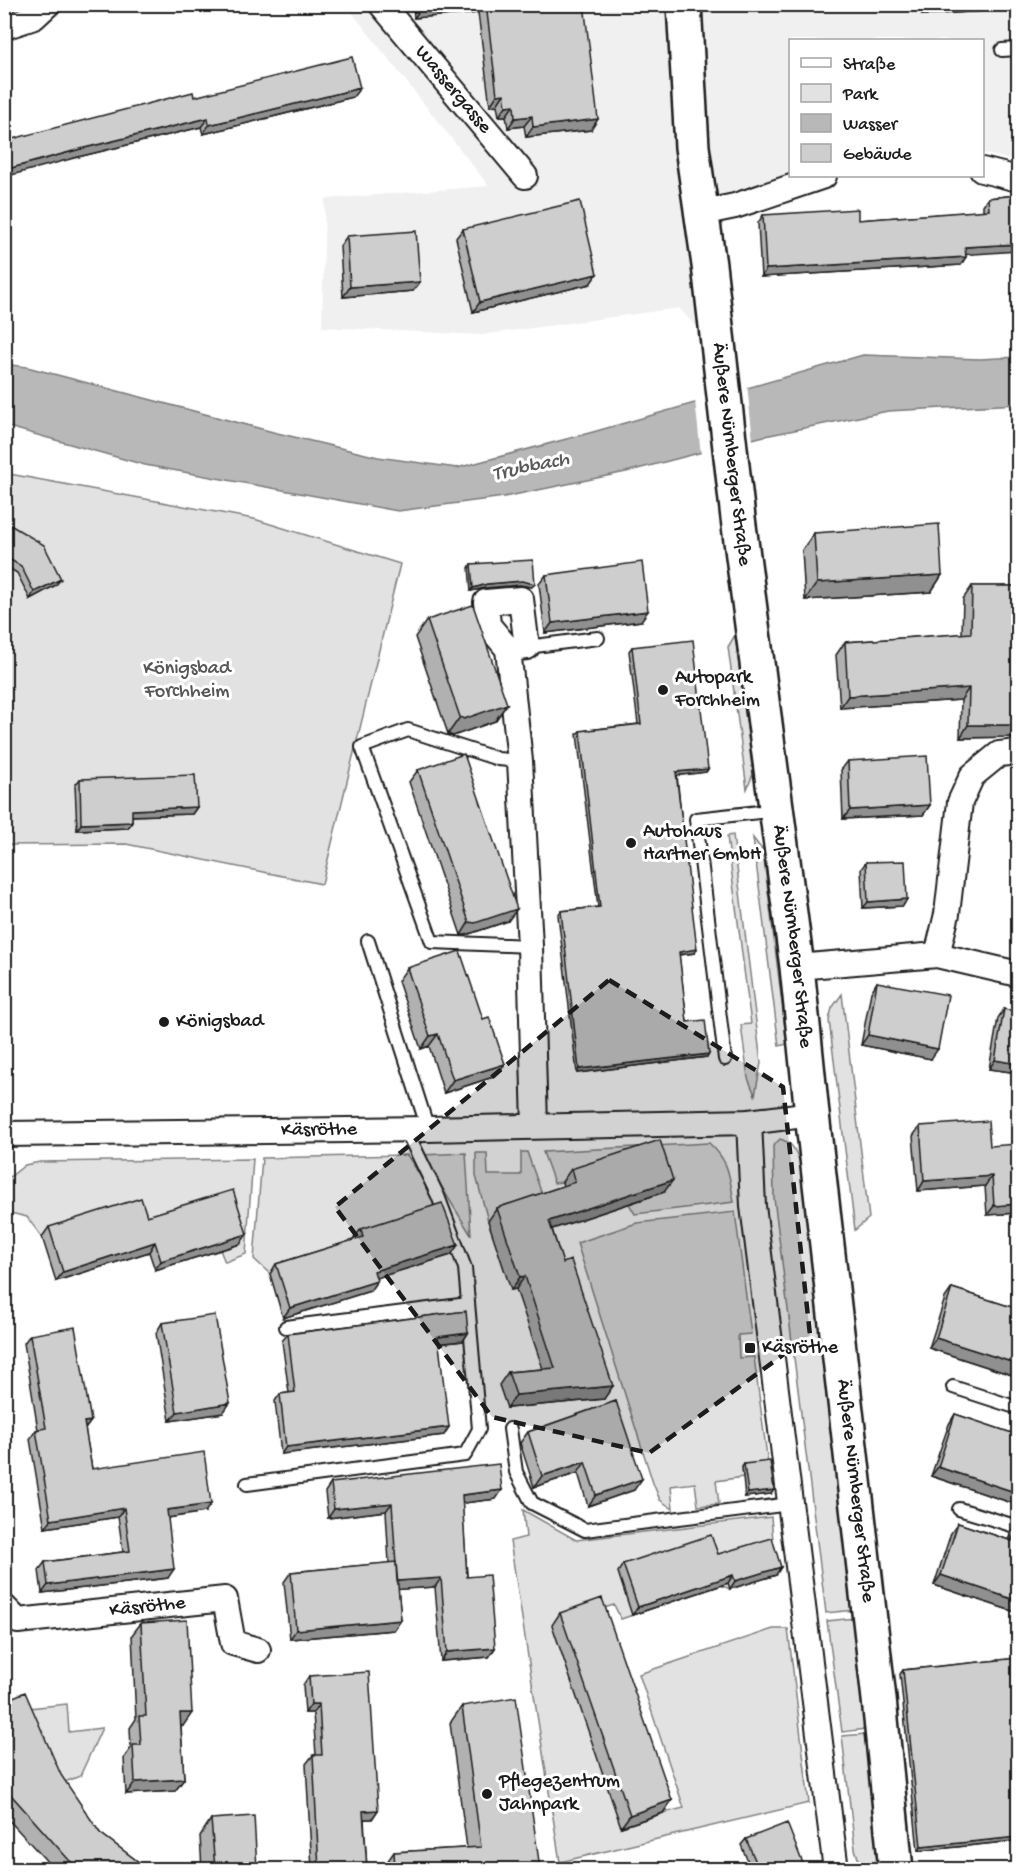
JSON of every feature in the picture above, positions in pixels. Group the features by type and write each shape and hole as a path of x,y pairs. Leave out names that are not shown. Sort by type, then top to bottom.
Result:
{"main road":[{"name":"Äußere Nürnberger Straße","path":"684,4 692,147 797,967 896,1869"}],"street":[{"path":"4,27 34,17 48,4"},
{"name":"Wassergasse","path":"381,4 525,176"},
{"path":"984,170 1018,179"},
{"path":"701,213 735,206 821,177"},
{"path":"517,648 535,1126"},
{"path":"938,955 947,914 960,802 972,777 1009,753"},
{"path":"797,967 938,955 1018,974"},
{"name":"Käsröthe","path":"4,1134 417,1130 749,1122 812,1114"},
{"path":"749,1122 753,1206 836,1869"},
{"name":"Käsröthe","path":"4,1607 18,1621 225,1599 233,1643 258,1650"}],"lane":[{"path":"1002,50 1018,49"},
{"path":"517,648 598,638"},
{"path":"520,760 498,759 408,730 362,747 432,942 530,946"},
{"path":"725,1059 696,819 777,810"},
{"path":"247,1484 465,1455 479,1429 465,1268 438,1196 417,1130 368,941"},
{"path":"286,1327 468,1304"},
{"path":"954,1387 1018,1408"},
{"path":"510,1428 516,1472 532,1503 585,1530 790,1504"},
{"path":"959,1509 1018,1527"}],"highlighted area":[{"path":"609,980 783,1087 810,1335 649,1453 492,1417 335,1207"}],"shaded area":[{"path":"5,5 73,5 34,32 5,41"},
{"path":"346,5 1018,5 1018,162 984,153 984,39 789,39 789,176 699,208 718,351 679,308 481,335 322,327 325,199 489,186"}],"green space":[{"name":"Königsbad Forchheim","path":"4,473 254,519 400,564 322,884 126,844 5,845"},
{"path":"735,635 753,774 747,789 728,647"},
{"path":"733,835 761,1063 755,1095 748,1078 741,1025 751,1024 727,836"},
{"path":"753,838 763,851 787,1044 779,1046"},
{"path":"842,994 869,1218 855,1230 829,1020 832,1008"},
{"path":"780,1139 791,1145 800,1162 854,1610 826,1613 774,1198 773,1146"},
{"path":"709,1143 725,1163 734,1202 635,1214 629,1204 663,1192 554,1183 543,1152"},
{"path":"521,1152 527,1152 544,1200 488,1221 476,1176 476,1153 487,1153 488,1175 521,1175"},
{"path":"466,1153 471,1235 422,1155"},
{"path":"407,1155 436,1200 438,1213 357,1247 270,1274 254,1259 262,1158"},
{"path":"253,1159 246,1254 225,1262 220,1250 240,1244 141,1226 134,1207 42,1237 27,1217 6,1212 6,1180 25,1165 40,1162"},
{"path":"735,1212 751,1334 738,1335 739,1358 754,1357 768,1464 742,1467 743,1477 716,1481 719,1504 698,1506 695,1483 671,1486 673,1509 660,1500 653,1483 577,1243 637,1223"},
{"path":"523,1510 576,1540 771,1517 776,1575 730,1589 720,1585 621,1619 614,1605 594,1611 622,1827 684,1808 639,1674 773,1629 788,1629 809,1803 560,1862 510,1541 526,1537"},
{"path":"855,1618 866,1729 842,1732 827,1621"},
{"path":"67,1704 69,1732 102,1728 80,1776 65,1782 53,1780 29,1708"},
{"path":"866,1734 878,1857 873,1869 868,1869 858,1858 855,1849 842,1736"}],"water":[{"name":"Trubbach","path":"863,355 980,359 1018,357 1018,404 888,411 760,437 626,472 504,497 398,511 145,465 5,426 4,364 27,367 273,432 378,457 457,468"}],"pier":[{"path":"747,385 753,441 701,455 695,400"}],"building":[{"path":"421,4 458,4 422,7"},
{"path":"486,4 584,4 598,119 533,127 532,116 515,118 514,105 506,106 504,94 497,95"},
{"path":"924,4 1018,4 1018,6 924,12"},
{"path":"352,57 360,88 209,125 208,118 4,170 4,141 193,92 194,97"},
{"path":"1018,195 1018,244 965,247 966,257 766,269 763,215 858,209 858,220 989,210 988,198"},
{"path":"580,201 597,274 480,302 463,229"},
{"path":"416,231 420,282 350,287 347,236"},
{"path":"4,523 44,545 61,579 34,592 21,566 4,556"},
{"path":"939,524 942,575 817,583 814,533"},
{"path":"533,560 535,584 522,581 487,584 473,588 471,564"},
{"path":"642,562 648,611 552,623 546,575"},
{"path":"972,586 1018,586 1018,725 968,725 969,688 848,696 845,642 971,633"},
{"path":"473,605 507,704 464,719 460,717 427,620"},
{"path":"693,640 708,769 676,772 697,949 679,952 687,1022 705,1020 709,1054 579,1069 561,911 600,907 580,731 641,724 632,647"},
{"path":"464,754 517,909 475,923 469,922 418,770"},
{"path":"927,756 930,805 850,810 848,761"},
{"path":"195,775 197,807 132,810 132,822 81,824 80,779"},
{"path":"905,861 907,899 868,902 866,862"},
{"path":"460,951 483,1019 489,1017 505,1064 453,1080 438,1034 430,1036 407,968"},
{"path":"877,982 948,995 938,1049 868,1035"},
{"path":"1004,1009 1018,1012 1018,1064 995,1060"},
{"path":"988,1121 990,1146 1018,1144 1018,1204 994,1206 992,1176 924,1181 920,1126"},
{"path":"660,1140 673,1180 549,1221 563,1263 571,1260 613,1386 516,1395 508,1372 555,1368 525,1276 520,1277 497,1208 575,1182 571,1169"},
{"path":"233,1190 247,1234 161,1261 155,1242 63,1272 49,1227 141,1198 147,1216"},
{"path":"442,1203 458,1245 374,1271 377,1281 290,1308 276,1264 363,1237 361,1229"},
{"path":"952,1288 1018,1309 1018,1364 936,1338"},
{"path":"466,1311 468,1333 438,1337 449,1427 286,1447 280,1394 295,1392 288,1334"},
{"path":"215,1315 230,1403 177,1412 162,1323"},
{"path":"75,1327 91,1421 84,1422 92,1469 204,1452 211,1504 167,1510 174,1569 48,1585 45,1562 130,1551 124,1508 51,1520 36,1430 46,1428 30,1335"},
{"path":"616,1401 642,1479 596,1495 585,1462 542,1476 528,1432"},
{"path":"955,1414 1018,1435 1018,1493 938,1467"},
{"path":"770,1461 774,1490 748,1493 744,1464"},
{"path":"499,1464 502,1490 462,1495 467,1577 489,1575 495,1648 447,1652 441,1578 397,1581 392,1503 334,1509 331,1483"},
{"path":"958,1523 1012,1541 1018,1524 1018,1601 941,1575"},
{"path":"711,1535 718,1554 772,1538 781,1567 735,1581 733,1575 638,1607 623,1564"},
{"path":"396,1562 401,1620 296,1630 291,1572"},
{"path":"602,1598 672,1800 630,1815 560,1613"},
{"path":"187,1620 192,1713 180,1713 184,1779 135,1782 133,1745 141,1745 139,1716 146,1716 141,1623"},
{"path":"1018,1658 1018,1861 1016,1862 1017,1837 921,1847 903,1670"},
{"path":"369,1672 378,1810 363,1811 367,1869 319,1869 313,1755 322,1755 319,1704 311,1704 309,1676"},
{"path":"25,1692 61,1775 100,1833 148,1869 80,1869 69,1860 12,1796 4,1779 4,1701"},
{"name":"Pflegezentrum Jahnpark","path":"516,1697 540,1869 395,1869 394,1852 481,1847 462,1706"},
{"path":"254,1816 257,1869 215,1869 211,1819"},
{"path":"787,1823 805,1869 759,1869 746,1839"}],"place":[{"name":"Autopark Forchheim","path":"663,690"},
{"name":"Autohaus Hartner GmbH","path":"631,843"},
{"name":"Königsbad","path":"164,1022"},
{"name":"Käsröthe","path":"750,1348"},
{"name":"Pflegezentrum Jahnpark","path":"487,1794"}]}
